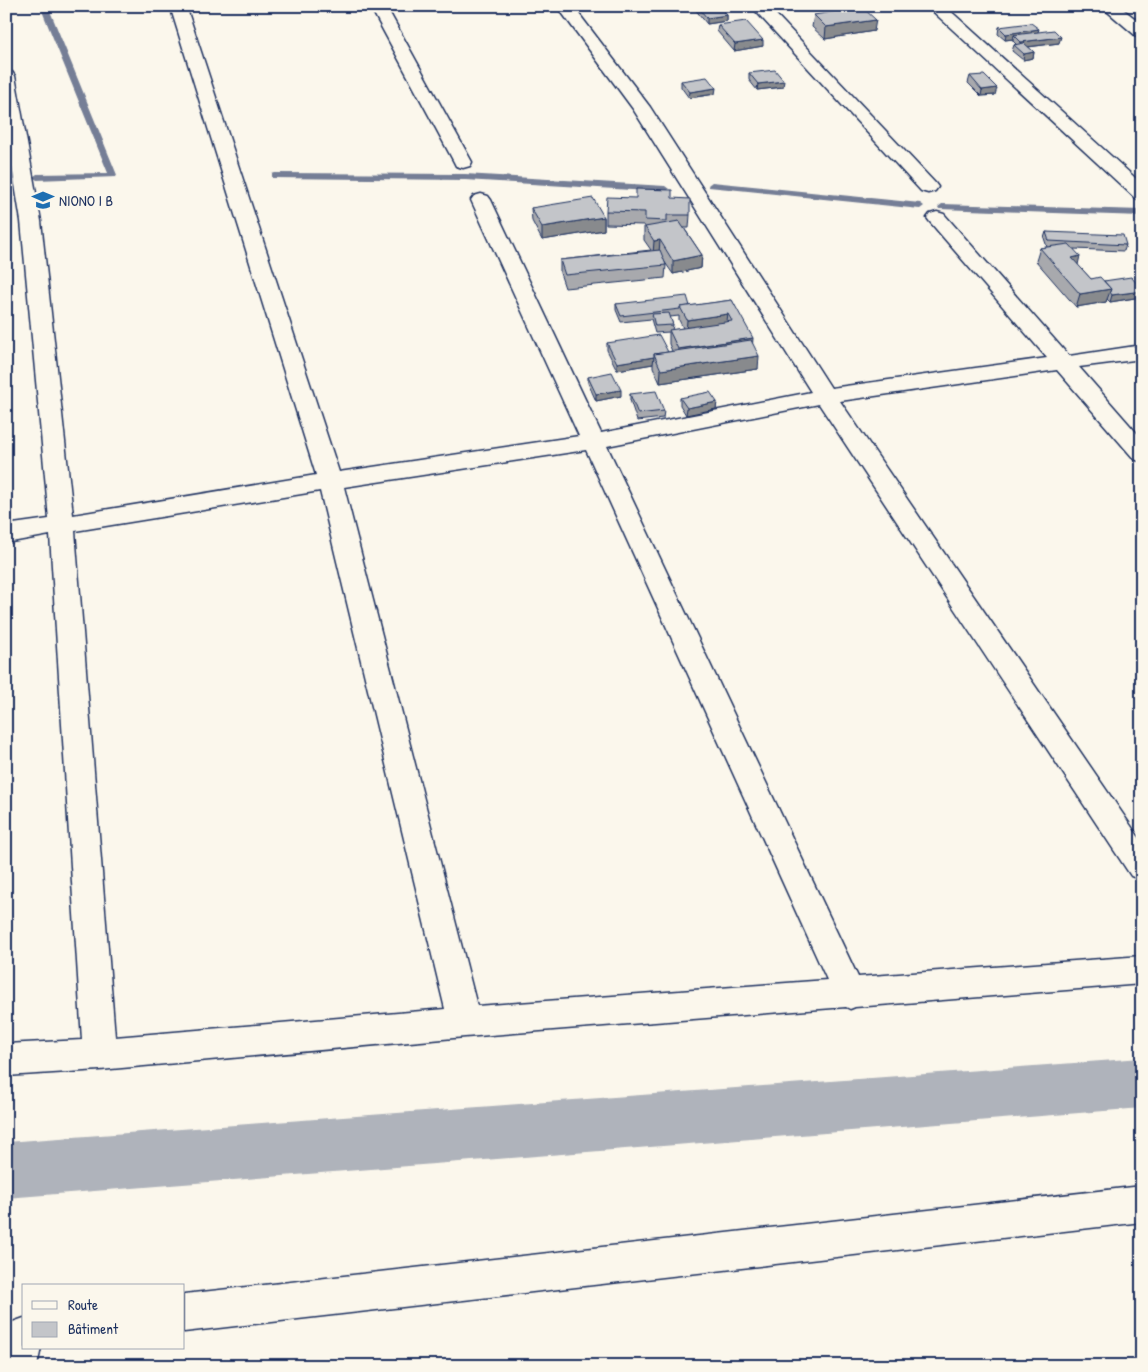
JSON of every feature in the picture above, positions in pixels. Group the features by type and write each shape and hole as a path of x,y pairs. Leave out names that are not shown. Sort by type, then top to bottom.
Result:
{"street":[{"path":"178,6 330,482 465,1022"},
{"path":"378,6 462,162"},
{"path":"565,6 641,106 825,396 1142,867"},
{"path":"759,6 928,187"},
{"path":"935,6 1142,194"},
{"path":"1108,6 1142,32"},
{"path":"6,76 31,222 62,526 100,1054"},
{"path":"481,200 850,994"},
{"path":"937,218 1142,454"},
{"path":"6,534 592,442 825,396 1142,352"},
{"path":"6,1060 100,1054 465,1022 850,994 1142,970"},
{"path":"185,1313 1142,1204"},
{"path":"6,1332 22,1332"},
{"path":"18,1366 22,1347"}],"building":[{"path":"697,6 719,6 727,15 707,18"},
{"path":"862,7 876,20 826,27 814,15"},
{"path":"746,21 763,40 735,44 718,25"},
{"path":"1031,23 1039,29 1006,34 999,27"},
{"path":"1054,30 1061,37 1021,42 1014,35"},
{"path":"1024,43 1034,52 1024,54 1014,45"},
{"path":"775,70 784,81 758,84 749,73"},
{"path":"984,75 997,88 982,90 970,76"},
{"path":"707,77 716,88 690,92 681,81"},
{"path":"636,189 672,190 672,198 690,199 690,215 667,215 667,221 645,220 645,212 606,211 607,197 636,198"},
{"path":"593,198 604,217 542,227 531,208"},
{"path":"679,221 702,255 673,261 660,240 654,241 645,227"},
{"path":"1046,232 1123,235 1126,245 1049,241"},
{"path":"1069,244 1080,256 1072,258 1091,279 1100,277 1111,289 1080,294 1040,248"},
{"path":"660,250 666,265 565,275 560,260"},
{"path":"1131,277 1142,291 1112,295 1111,289 1104,281"},
{"path":"687,296 690,306 680,307 680,309 621,316 616,304"},
{"path":"732,300 753,338 678,349 669,330 732,321 728,314 687,320 680,307"},
{"path":"669,313 673,325 655,326 652,314"},
{"path":"659,335 668,352 654,354 654,357 617,363 607,343"},
{"path":"751,340 759,356 661,370 654,354"},
{"path":"612,372 621,390 596,394 588,377"},
{"path":"656,391 664,411 638,414 630,394"},
{"path":"710,392 717,402 687,408 680,398"}],"waterway":[{"path":"37,177 113,175 44,6"},
{"path":"275,176 465,177 665,189"},
{"path":"712,185 920,206"},
{"path":"942,207 1142,213"},
{"path":"6,1170 1142,1083"}],"place":[{"name":"NIONO I B","path":"43,200"}]}
